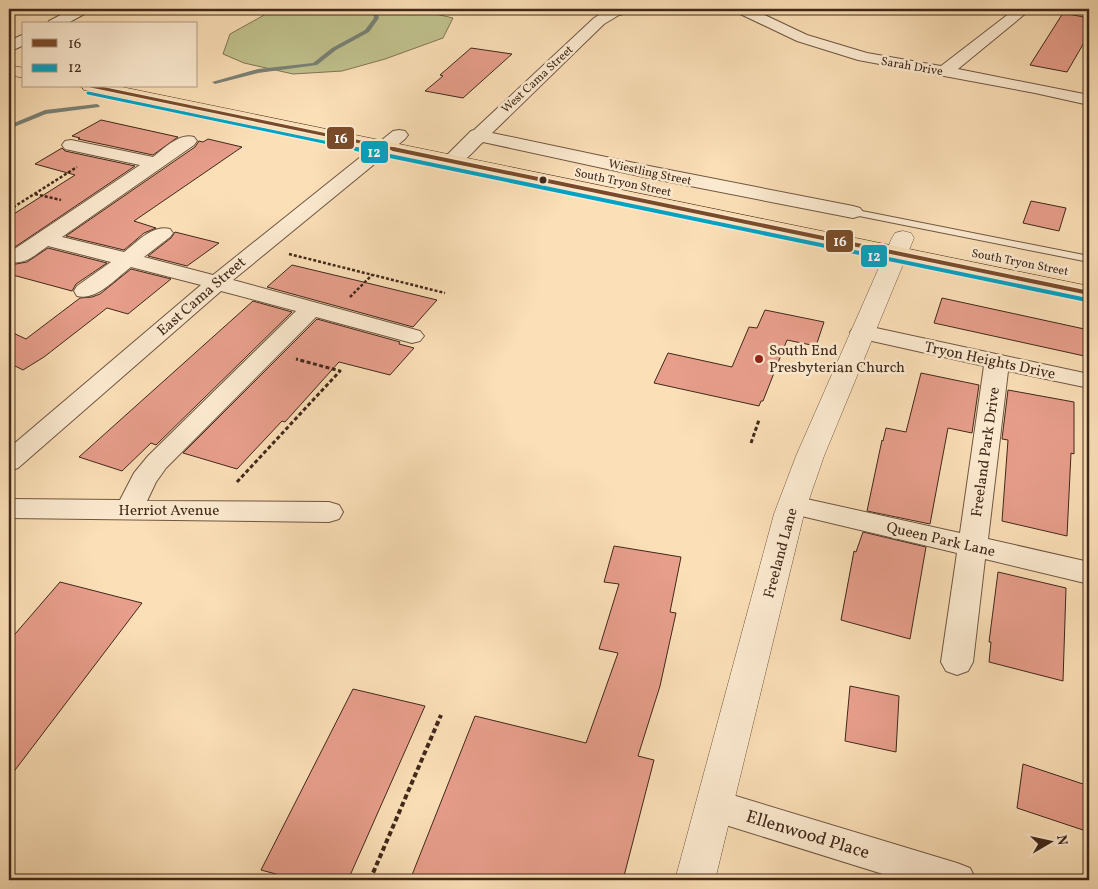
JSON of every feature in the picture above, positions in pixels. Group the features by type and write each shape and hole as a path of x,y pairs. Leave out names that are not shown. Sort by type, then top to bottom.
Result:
{"main road":[{"path":"9,57 22,60"},
{"path":"9,70 22,73"},
{"name":"South Tryon Street","path":"101,88 391,141 464,148 899,246 1089,293"},
{"name":"South Tryon Street","path":"166,88 391,141"},
{"name":"South Tryon Street","path":"899,246 1089,275"}],"street":[{"path":"58,22 83,9"},
{"name":"West Cama Street","path":"464,148 598,13 628,9"},
{"name":"Sarah Drive","path":"741,9 802,38 873,59 1035,88 1089,100"},
{"path":"944,72 1024,9"},
{"path":"9,47 22,40"},
{"path":"18,257 188,141"},
{"name":"East Cama Street","path":"9,462 215,284 391,141"},
{"path":"71,145 156,163"},
{"name":"Wiestling Street","path":"464,148 644,171 858,213"},
{"path":"86,291 163,233"},
{"path":"45,239 412,336"},
{"name":"Freeland Lane","path":"695,880 716,806 793,504 810,456 899,246"},
{"path":"128,510 144,479 156,462 311,309"},
{"name":"Tryon Heights Drive","path":"862,332 1089,381"},
{"name":"Freeland Park Drive","path":"957,662 997,361"},
{"name":"Queen Park Lane","path":"793,504 1089,573"},
{"name":"Herriot Avenue","path":"9,509 330,512"},
{"name":"Ellenwood Place","path":"716,806 957,880"}],"lane":[{"path":"858,213 1089,259"}],"path":[{"path":"9,210 82,164"},
{"path":"35,194 69,202"},
{"path":"290,254 445,293"},
{"path":"345,302 373,275"},
{"path":"237,482 340,371 288,357"},
{"path":"751,443 759,420"},
{"path":"370,880 441,715"}],"green space":[{"path":"275,9 424,9 423,11 453,18 443,38 385,59 342,71 293,74 244,63 223,54 230,34"}],"building":[{"path":"1063,13 1089,18 1089,34 1067,72 1030,65"},
{"path":"471,48 512,54 463,98 425,91 443,76 440,75"},
{"path":"101,120 178,137 153,155 78,139 80,138 72,136"},
{"path":"208,139 242,147 134,221 156,228 144,233 124,250 66,236 195,147 199,141 203,142"},
{"path":"62,148 65,151 135,166 9,251 9,217 75,175 35,164"},
{"path":"1031,201 1066,208 1059,231 1023,223"},
{"path":"175,232 219,243 187,266 148,256 171,238"},
{"path":"48,248 107,263 76,284 72,291 9,274 9,263 27,262"},
{"path":"292,265 437,300 413,327 267,287"},
{"path":"131,269 171,279 128,314 107,308 44,357 23,370 9,363 9,331 26,339 80,298 100,294"},
{"path":"942,298 1089,330 1089,357 934,323"},
{"path":"253,301 292,312 156,445 151,443 122,471 79,457"},
{"name":"South End Presbyterian Church","path":"765,310 824,322 816,346 787,340 763,401 761,401 759,406 654,383 668,353 732,367 749,327 757,328"},
{"path":"317,319 400,342 399,344 414,348 390,375 339,362 285,422 282,421 237,469 183,453"},
{"path":"921,373 979,385 972,433 948,428 930,524 867,511 886,428 906,432"},
{"path":"1008,390 1074,402 1074,454 1071,453 1067,536 1002,521 1008,440 1002,439"},
{"path":"863,532 926,547 910,639 841,620 854,551 856,552"},
{"path":"614,546 681,557 670,612 676,613 660,686 638,756 654,760 623,880 410,880 475,716 586,743 618,653 599,649 619,584 604,582"},
{"path":"998,572 1066,588 1063,681 989,662 991,642 989,642"},
{"path":"60,582 142,603 9,778 9,641"},
{"path":"850,686 899,696 896,752 845,741"},
{"path":"353,689 425,706 348,880 298,880 261,870"},
{"path":"1023,764 1089,786 1089,832 1017,808"}],"waterway":[{"path":"215,82 258,71 315,64 334,49 367,31 377,18 374,9"},
{"path":"9,127 45,112 97,106"}],"transit line":[{"name":"16","path":"101,88 1089,293"},
{"name":"12","path":"88,93 1087,300"}],"place":[{"name":"South End Presbyterian Church","path":"759,359"}]}
